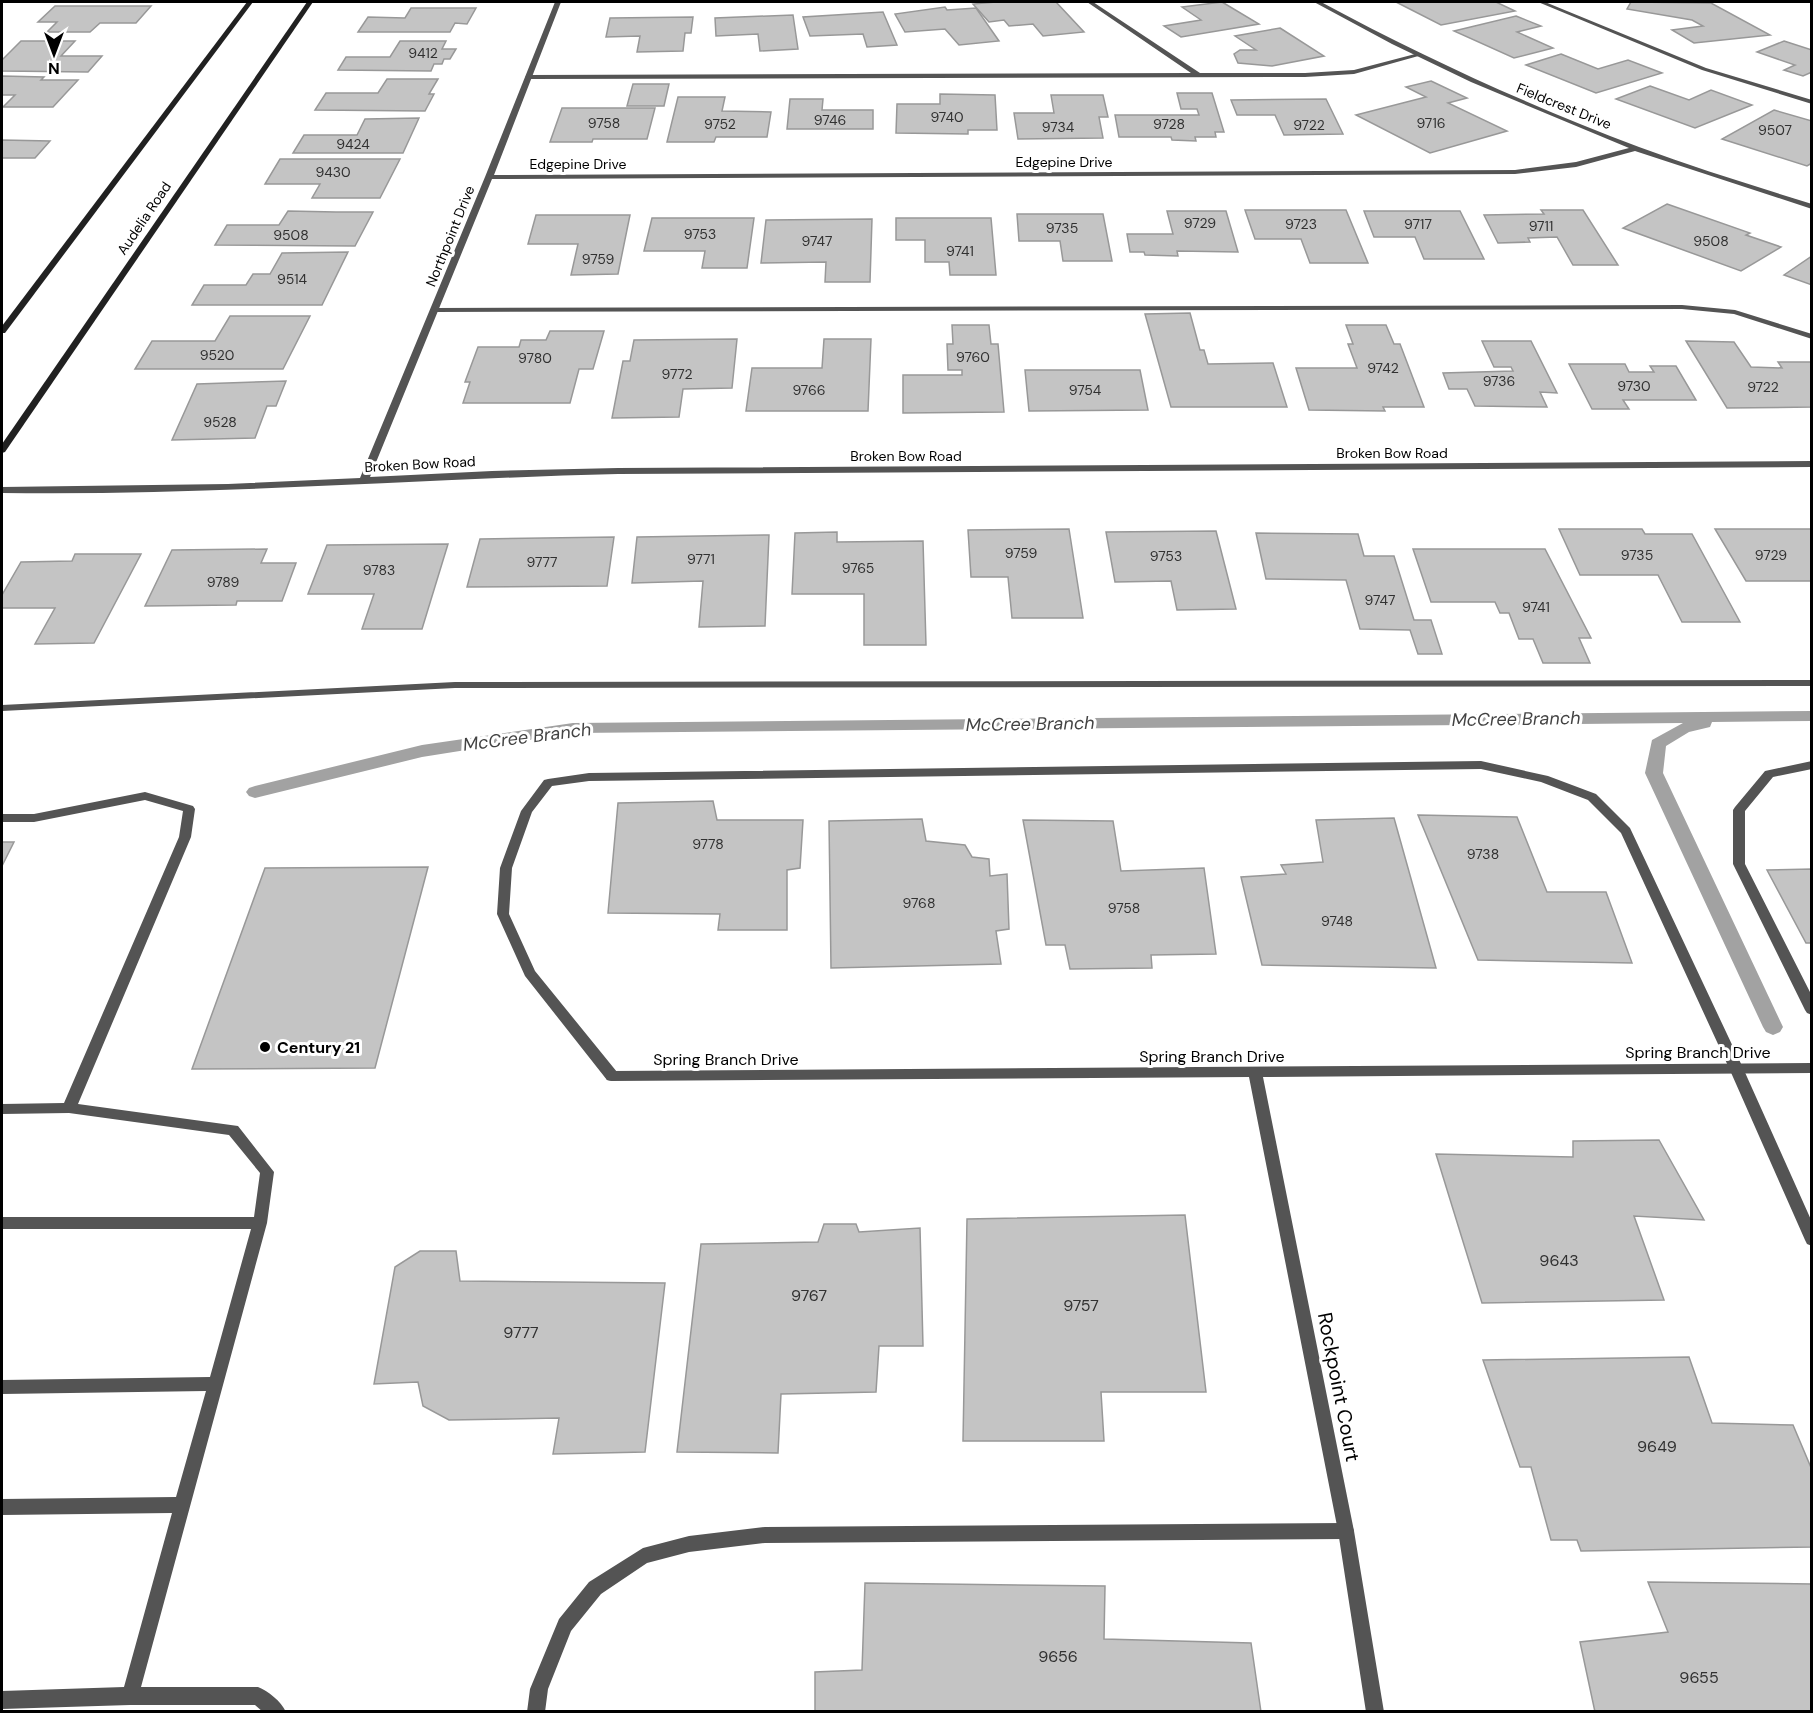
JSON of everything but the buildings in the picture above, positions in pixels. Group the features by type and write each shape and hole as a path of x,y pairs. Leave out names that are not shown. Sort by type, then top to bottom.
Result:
{"main road":[{"path":"2,331 250,2"},
{"name":"Audelia Road","path":"2,450 310,2"}],"street":[{"name":"Northpoint Drive","path":"364,480 489,177 558,2"},
{"path":"1090,2 1198,75"},
{"name":"Fieldcrest Drive","path":"1317,2 1479,84 1636,148 1812,207"},
{"path":"1542,2 1704,69 1812,102"},
{"path":"528,77 1305,75 1354,72 1419,55"},
{"name":"Edgepine Drive","path":"489,177 1515,172 1557,170 1588,164 1636,148"},
{"path":"434,310 1682,307 1735,312 1812,337"},
{"name":"Broken Bow Road","path":"2,490 228,487 492,474 618,471 1812,464"},
{"path":"2,708 455,685 1812,682"},
{"name":"Spring Branch Drive","path":"1736,1068 1626,831 1592,797 1544,779 1481,765 589,777 548,783 527,811 506,868 502,914 530,973 612,1076 1812,1068"},
{"path":"1812,765 1769,774 1739,810 1739,864 1812,1010"},
{"path":"2,818 34,818 145,796 189,809 185,837 69,1108"},
{"path":"1736,1068 1812,1240"},
{"name":"Rockpoint Court","path":"1256,1072 1346,1531 1376,1712"},
{"path":"2,1109 69,1108 233,1130 267,1172 260,1223 129,1696"},
{"path":"2,1223 260,1223"},
{"path":"2,1387 215,1384"},
{"path":"2,1507 182,1505"},
{"path":"536,1712 539,1689 565,1625 595,1588 643,1556 689,1544 765,1535 1346,1531"},
{"path":"2,1700 129,1696 258,1696 277,1712"}],"waterway":[{"name":"McCree Branch","path":"255,792 422,751 573,728 1812,716"},
{"path":"1704,723 1683,728 1658,744 1654,773 1773,1027"}],"place":[{"name":"Century 21","path":"265,1047"}]}
